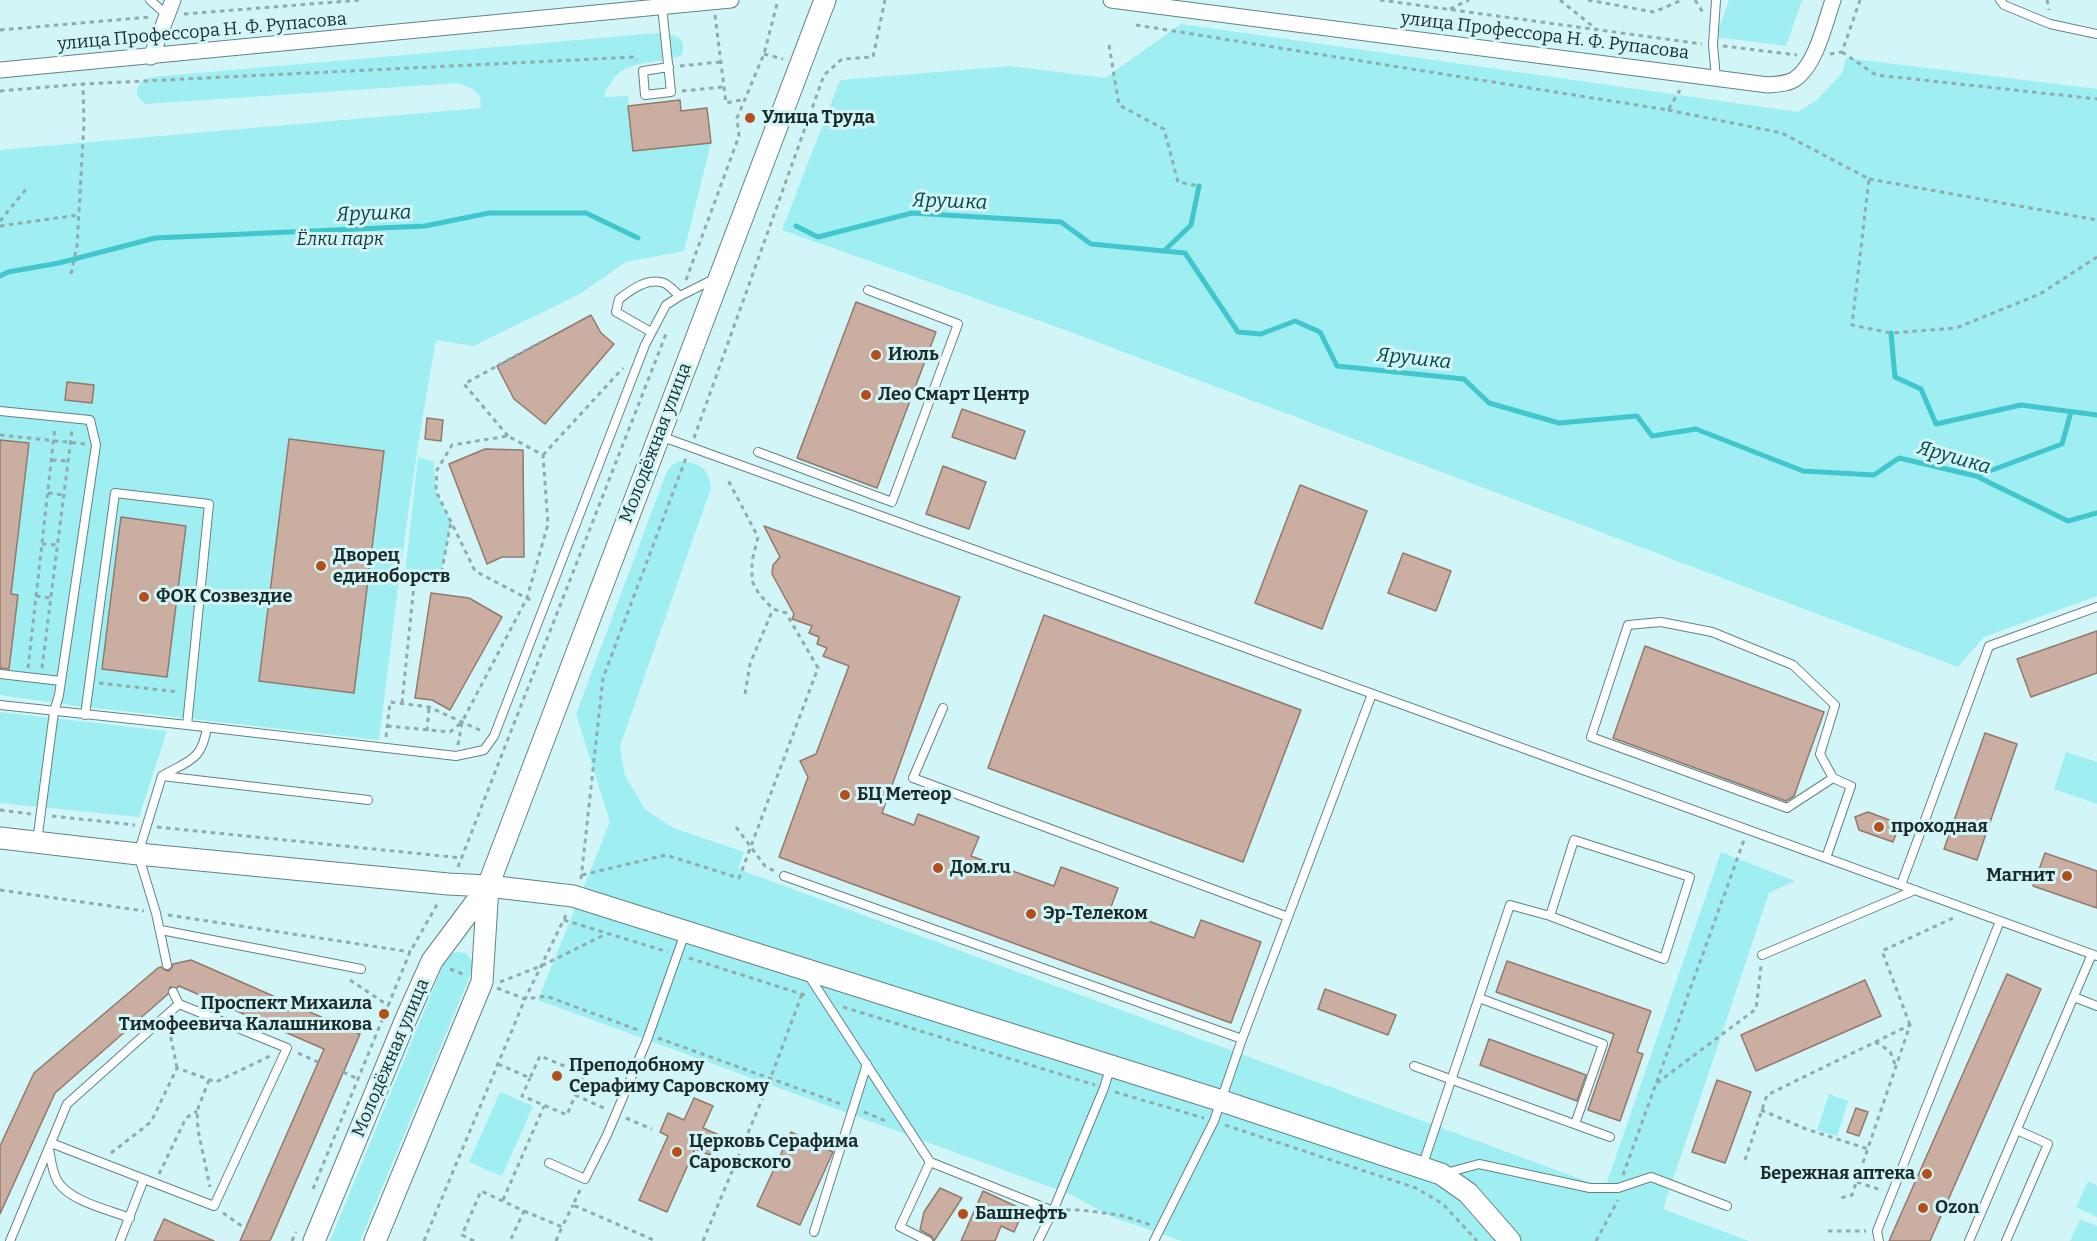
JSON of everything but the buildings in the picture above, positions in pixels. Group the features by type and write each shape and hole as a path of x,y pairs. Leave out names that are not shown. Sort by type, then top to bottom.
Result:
{"main road":[{"name":"Молодёжная улица","path":"305,1236 432,961 488,886 825,0"},
{"path":"0,838 138,854 573,896 1222,1101 1432,1171 1468,1193 1510,1241"},
{"name":"Молодёжная улица","path":"375,1241 482,982 488,886"}],"street":[{"path":"151,57 173,0"},
{"name":"улица Профессора Н. Ф. Рупасова","path":"0,70 731,0"},
{"name":"улица Профессора Н. Ф. Рупасова","path":"1111,0 1768,85 1794,80 1805,70 1813,57"},
{"path":"1813,57 1833,0"}],"lane":[{"path":"150,0 168,16"},
{"path":"1716,0 1713,45 1716,78"},
{"path":"2000,0 2004,5 2050,24 2097,34"},
{"path":"662,7 669,67 671,92 645,95 643,71 669,67"},
{"path":"0,705 456,756 484,750 494,736 651,332 666,304 719,277"},
{"path":"651,332 616,312 619,299 636,286 651,282 664,283 680,296"},
{"path":"758,452 892,502 958,324 868,290"},
{"path":"0,411 90,420 96,445 61,681 54,712 37,843"},
{"path":"659,435 2095,955 2074,997 1969,1241"},
{"path":"85,715 115,493 209,504 187,725"},
{"path":"1901,885 1989,646 2097,607"},
{"path":"1826,858 1851,786 1833,778 1820,754 1835,705 1793,665 1712,632 1661,622 1628,625 1591,737 1787,808 1833,778"},
{"path":"0,674 61,681"},
{"path":"1154,1241 1222,1101 1242,1039 1372,694"},
{"path":"943,708 913,778 1288,917"},
{"path":"167,964 156,913 138,854 162,776 198,756 205,742 207,727"},
{"path":"162,776 368,800"},
{"path":"1550,916 1574,840 1690,877 1664,959 1550,916 1510,905 1452,1079 1432,1171 1479,1164 1590,1188 1618,1188 1651,1177 1727,1206"},
{"path":"784,876 1242,1039"},
{"path":"1762,955 1915,890"},
{"path":"1878,1241 1877,1231 2000,921"},
{"path":"160,930 361,969"},
{"path":"549,1163 585,1179 607,1135 649,1034 685,932"},
{"path":"805,970 930,1162 1053,1210"},
{"path":"50,1145 213,1206 287,1048 179,1004 173,992"},
{"path":"2074,997 2097,1006"},
{"path":"1479,998 1603,1044 1575,1124"},
{"path":"10,1241 67,1104 179,1004"},
{"path":"814,1232 867,1064"},
{"path":"1038,1241 1104,1088 1110,1066"},
{"path":"1414,1066 1610,1137"},
{"path":"2006,1241 2048,1144 2017,1130"},
{"path":"50,1145 53,1171 58,1182 68,1194 130,1218"},
{"path":"928,1241 900,1227 930,1162"},
{"path":"120,1241 144,1179"}],"path":[{"path":"873,57 885,0"},
{"path":"1380,0 1813,57 1842,52 1876,75 2097,99"},
{"path":"1448,10 1469,0"},
{"path":"1560,0 1598,30"},
{"path":"1588,0 1654,12 1682,0"},
{"path":"1842,52 1860,0"},
{"path":"713,2 726,103 745,99"},
{"path":"1136,26 1668,110 1782,133 1869,179 2097,220"},
{"path":"1109,45 1119,105 1164,129 1178,182 1199,186"},
{"path":"0,91 83,84 635,57 643,71"},
{"path":"669,67 720,62"},
{"path":"71,274 77,246 84,123 82,63"},
{"path":"1668,110 1689,74"},
{"path":"671,92 724,87"},
{"path":"1869,179 1852,325 1891,333 1956,328 2040,294 2097,257"},
{"path":"0,224 27,188"},
{"path":"0,224 79,215"},
{"path":"541,342 464,384 508,436 543,455"},
{"path":"456,756 462,722 528,598 548,524 543,455 645,345"},
{"path":"27,678 56,425 73,427 42,673"},
{"path":"0,435 96,445"},
{"path":"508,436 452,445 437,470 436,490 475,571 544,607"},
{"path":"51,460 69,461"},
{"path":"424,1241 525,999 564,920 582,874 666,855 739,878 818,668 786,613 773,609 759,594 752,581 752,561 758,537 727,478"},
{"path":"48,493 64,495"},
{"path":"402,703 415,575 440,580 451,522"},
{"path":"42,543 58,545"},
{"path":"36,596 51,598"},
{"path":"745,694 750,664 773,609"},
{"path":"88,682 189,693"},
{"path":"384,748 390,702 429,707 494,736"},
{"path":"427,731 429,707"},
{"path":"387,726 450,732 462,722"},
{"path":"0,810 462,858 410,952 310,1198"},
{"path":"736,826 765,866 784,876"},
{"path":"1596,1241 1620,1196 1618,1188 1747,829"},
{"path":"0,890 410,952"},
{"path":"1840,1198 1852,1195 1910,1025 1882,951 1969,910"},
{"path":"564,920 1214,1121 1416,1188 1443,1204 1477,1241"},
{"path":"490,985 541,966 607,933"},
{"path":"1655,1084 1756,1009 1762,955"},
{"path":"322,962 389,1006"},
{"path":"703,1241 770,1079 802,994"},
{"path":"525,999 546,996 909,1130"},
{"path":"99,1162 151,1122 177,1068 166,1016"},
{"path":"1745,1160 1767,1095 1910,1025"},
{"path":"1875,1042 1890,1051 1896,1066"},
{"path":"177,1068 216,1082 287,1048 318,1062"},
{"path":"540,1056 584,1074 567,1115 522,1096 530,1078 540,1056"},
{"path":"498,1064 530,1078"},
{"path":"343,1072 358,1079"},
{"path":"209,1079 197,1111 198,1130 213,1206 246,1229"},
{"path":"503,1201 544,1106"},
{"path":"1761,1110 1806,1129 1868,1149"},
{"path":"154,1183 186,1118 197,1111"},
{"path":"556,1241 585,1179"},
{"path":"1857,1182 1892,1194"},
{"path":"474,1241 462,1235 482,1191 562,1227"},
{"path":"573,1205 656,1241"},
{"path":"1053,1210 1081,1210 1120,1215 1159,1228"},
{"path":"510,1241 524,1211"},
{"path":"1828,1231 1877,1231"},
{"path":"292,1241 305,1236"}],"green space":[{"path":"1729,0 1802,0 1786,46 1716,37"},
{"path":"1181,24 1798,112 1818,99 1842,73 1846,58 2097,89 2097,596 1984,637 1958,667 1068,331 782,230 840,80 1010,66 1105,78"},
{"name":"Ёлки парк","path":"657,33 678,37 683,43 682,55 626,69 610,84 604,97 628,96 633,151 711,143 684,251 626,262 578,295 473,346 436,340 411,490 379,740 77,706 0,695 0,150 481,108 480,96 471,88 458,83 145,104 137,95 137,88 142,81 152,77"},
{"path":"418,457 434,462 436,491 451,522 440,580 405,574"},
{"path":"680,461 698,465 706,471 711,488 620,746 625,776 645,809 673,828 744,852 738,869 1605,1188 1721,852 1795,881 1769,893 1663,1209 1749,1241 1182,1241 1112,1217 1072,1195 538,1000 610,822 576,714 667,471"},
{"path":"0,712 167,731 139,817 0,803"},
{"path":"2066,752 2097,762 2097,804 2054,789"},
{"path":"448,953 467,954 475,964 360,1241 330,1241"},
{"path":"500,1092 533,1106 502,1176 469,1162"},
{"path":"1829,1094 1848,1101 1837,1136 1817,1130"},
{"path":"2088,1181 2097,1186 2097,1217 2076,1207"},
{"path":"2080,1219 2097,1226 2097,1241 2070,1241"}],"waterway":[{"path":"1164,251 1191,225 1199,186"},
{"name":"Ярушка","path":"0,276 8,272 59,263 155,238 425,226 489,213 586,213 638,238"},
{"name":"Ярушка","path":"796,226 818,237 912,213 1061,222 1091,244 1185,253 1238,332 1261,334 1295,321 1320,332 1337,366 1464,379 1489,403 1559,423 1637,416 1652,436 1696,429 1803,471 1874,475 1899,458 1976,476 2068,521 2097,513"},
{"path":"1891,333 1895,377 1921,389 1936,424 2021,405 2097,415"},
{"path":"1976,476 2062,444 2071,412"}],"place":[{"name":"Улица Труда","path":"750,118"},
{"name":"Июль","path":"876,355"},
{"name":"Лео Смарт Центр","path":"866,395"},
{"name":"Дворец единоборств","path":"321,566"},
{"name":"ФОК Созвездие","path":"144,597"},
{"name":"БЦ Метеор","path":"845,795"},
{"name":"проходная","path":"1879,827"},
{"name":"Дом.ru","path":"938,868"},
{"name":"Магнит","path":"2067,876"},
{"name":"Эр-Телеком","path":"1031,914"},
{"name":"Проспект Михаила Тимофеевича Калашникова","path":"384,1014"},
{"name":"Преподобному Серафиму Саровскому","path":"557,1076"},
{"name":"Церковь Серафима Саровского","path":"677,1152"},
{"name":"Бережная аптека","path":"1927,1174"},
{"name":"Ozon","path":"1923,1208"},
{"name":"Башнефть","path":"963,1214"}]}
